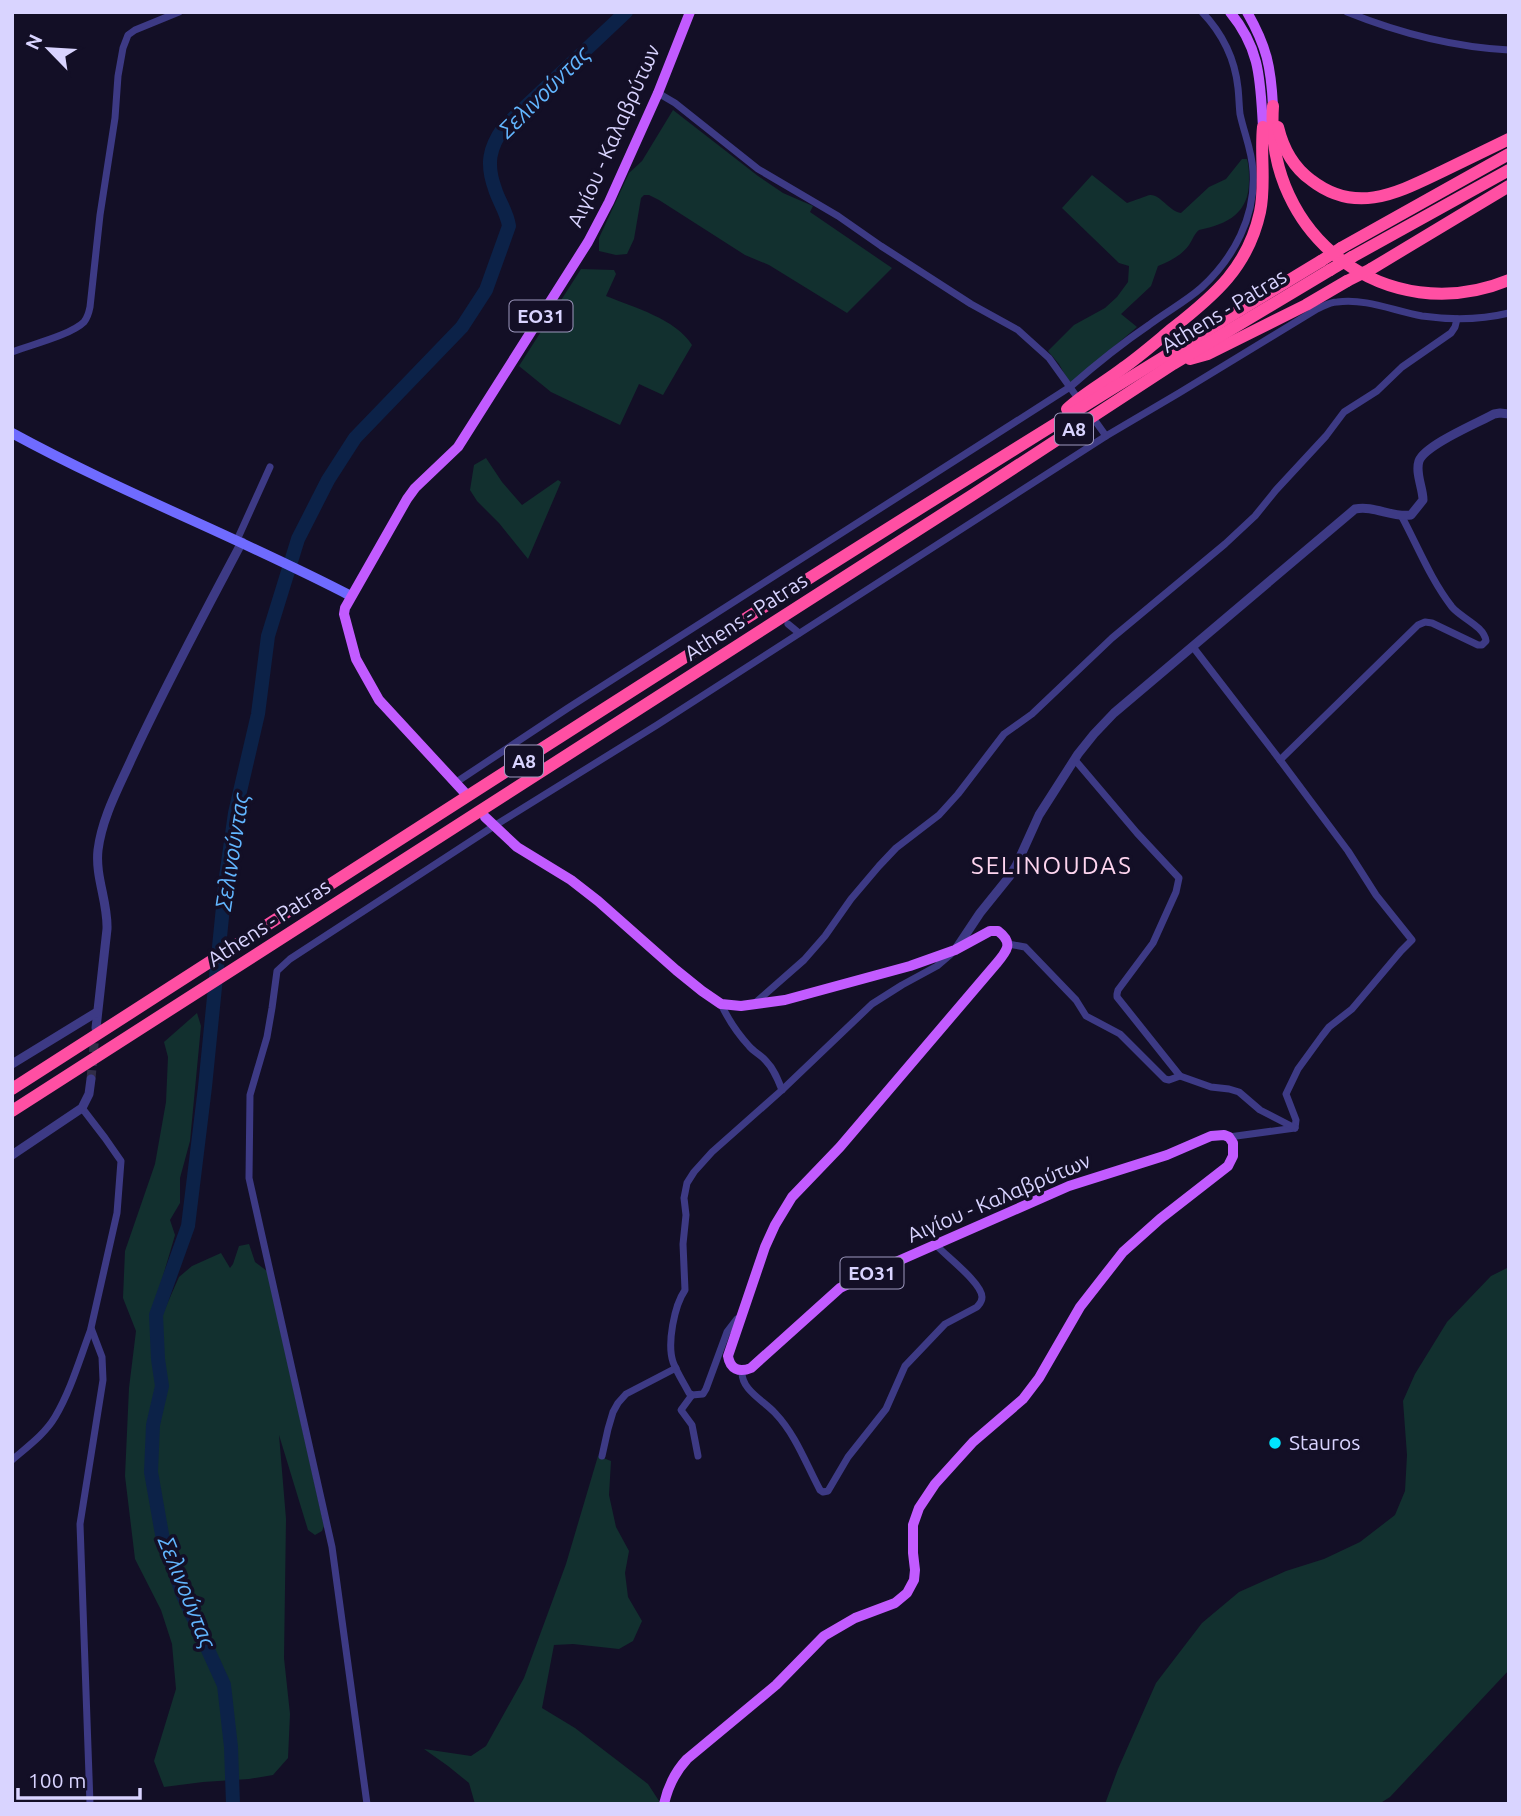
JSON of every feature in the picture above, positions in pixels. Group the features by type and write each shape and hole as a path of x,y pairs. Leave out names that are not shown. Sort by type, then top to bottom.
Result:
{"highway":[{"path":"1273,106 1284,146 1297,167 1324,189 1347,197 1371,199 1395,194 1509,139"},
{"path":"1273,106 1276,158 1286,191 1309,229 1336,256 1370,278 1413,292 1460,293 1509,280"},
{"path":"1263,127 1271,171 1287,209 1310,243 1340,269 1374,288 1422,300 1460,300 1509,288"},
{"path":"1050,427 1076,401 1123,369 1207,301 1232,275 1250,243 1261,209 1263,127"},
{"name":"Athens - Patras","path":"12,1111 1019,465 1326,265 1341,248 1509,155"},
{"name":"Athens - Patras","path":"12,1089 867,540 1050,427 1326,265 1352,257 1509,170"},
{"path":"1173,364 1208,354 1306,305 1509,187"}],"main road":[{"name":"Αιγίου - Καλαβρύτων","path":"465,793 379,700 356,659 344,614 345,608 407,499 458,447 588,242 658,93 690,12"},
{"path":"1230,12 1245,32 1255,54 1259,70 1263,127"},
{"path":"1247,12 1266,51 1273,106"},
{"path":"12,433 87,472 240,541 351,596"},
{"path":"485,817 517,847 571,880 598,901 676,970 721,1004 741,1006 785,1000 910,966 954,950 990,931 998,931 1006,939 1008,944 1005,953 996,964 841,1147 792,1197 775,1225 728,1356 731,1366 742,1371"},
{"name":"Αιγίου - Καλαβρύτων","path":"742,1371 751,1368 841,1289 873,1272 1069,1186 1167,1155 1211,1136 1229,1138"},
{"path":"664,1804 671,1781 679,1767 776,1685 824,1636 855,1618 895,1602 907,1593 914,1580 915,1570 913,1525 930,1490 973,1441 1023,1399 1039,1378 1080,1307 1124,1252 1160,1219 1228,1166 1234,1150 1229,1138"}],"street":[{"path":"12,352 68,331 83,323 88,316 123,48 128,35 135,30 180,12"},
{"path":"455,783 1070,387 1135,335 1201,288 1233,250 1246,224 1251,206 1253,171 1232,61 1217,29 1202,12"},
{"path":"1347,12 1422,37 1452,44 1509,50"},
{"path":"658,93 675,103 758,169 838,216 971,304 1018,330 1049,358 1077,397"},
{"path":"367,1804 332,1547 249,1178 250,1095 269,1027 276,971 289,959 494,826 1106,436 1317,309 1334,302 1362,302 1420,315 1457,319 1509,313"},
{"path":"754,1004 804,960 851,899 896,848 939,815 1004,734 1032,714 1112,638 1225,544 1255,516 1344,412 1377,391 1402,367 1451,333 1457,319"},
{"path":"692,1395 673,1361 671,1343 677,1309 685,1290 684,1198 687,1183 694,1172 712,1152 873,1004 937,967 954,950 1009,877 1039,815 1075,760 1091,737 1114,713 1355,509 1362,507 1402,517 1411,515 1423,500 1418,471 1424,454 1494,414 1509,414"},
{"path":"1096,422 1106,436"},
{"path":"96,1028 108,914 99,877 98,857 107,815 143,735 240,541 270,467"},
{"path":"1280,760 1418,625 1432,622 1478,645 1486,641 1483,632 1449,603 1429,571 1402,517"},
{"path":"749,594 761,604"},
{"path":"788,624 799,633"},
{"path":"1192,647 1280,760 1348,851 1376,895 1412,940 1352,1009 1329,1027 1298,1069 1286,1094 1296,1120 1295,1128"},
{"path":"1075,760 1179,878 1177,892 1153,943 1116,994 1117,997 1180,1076 1203,1085 1239,1092 1260,1110 1295,1128"},
{"path":"1008,944 1026,947 1076,1000 1086,1016 1120,1034 1165,1079 1180,1076"},
{"path":"721,1004 726,1016 743,1039 771,1067 782,1090"},
{"path":"12,1064 97,1012"},
{"path":"12,1155 82,1108 87,1100 91,1079"},
{"path":"12,1460 55,1418 67,1392 91,1328 117,1213 121,1161 82,1108"},
{"path":"1229,1138 1295,1128"},
{"path":"742,1371 746,1387 783,1421 805,1457 818,1488 821,1492 826,1492 848,1457 886,1409 901,1372 909,1361 945,1324 981,1302 982,1295 978,1285 936,1245"},
{"path":"698,1456 692,1425 681,1410 692,1395 703,1394 706,1390 727,1332 744,1310"},
{"path":"90,1804 80,1524 103,1380 102,1357 91,1328"},
{"path":"602,1455 618,1403 626,1394 676,1368"}],"green space":[{"path":"673,110 758,176 783,193 813,206 810,212 892,268 847,313 769,265 745,255 649,195 641,198 634,239 627,254 616,255 599,251 599,238 629,173 642,161"},
{"path":"1242,159 1247,159 1249,181 1241,209 1228,220 1199,230 1182,252 1158,266 1151,286 1121,314 1137,327 1070,384 1048,351 1074,325 1105,308 1117,297 1128,282 1129,266 1119,263 1062,208 1092,175 1127,203 1154,195 1181,213 1209,187 1226,179"},
{"path":"581,269 614,270 616,274 606,296 665,321 692,345 663,395 639,384 620,425 551,392 519,366"},
{"path":"486,458 522,505 558,480 561,482 528,559 470,490 474,465"},
{"path":"197,1013 201,1026 190,1141 180,1178 180,1203 170,1220 175,1235 154,1307 164,1311 179,1277 192,1266 221,1253 230,1268 239,1246 249,1244 255,1262 267,1271 324,1526 322,1531 315,1535 308,1530 279,1435 286,1519 284,1658 290,1714 288,1758 273,1775 164,1787 154,1761 176,1689 172,1644 161,1610 135,1559 125,1476 129,1388 136,1331 123,1298 125,1251 155,1164 166,1102 168,1057 164,1042"},
{"path":"1509,1267 1509,1670 1390,1797 1379,1804 1105,1804 1156,1683 1202,1623 1239,1592 1360,1542 1395,1515 1405,1491 1407,1455 1403,1401 1415,1374 1447,1322 1491,1276"},
{"path":"598,1456 611,1461 609,1495 616,1527 629,1551 625,1573 628,1597 642,1621 633,1641 619,1649 573,1644 554,1645 542,1708 575,1728 648,1784 661,1804 475,1804 469,1783 424,1749 471,1756 486,1746 524,1678 566,1564"}],"waterway":[{"name":"Σελινούντας","path":"233,1804 231,1747 224,1685 183,1595 163,1540 151,1472 153,1425 162,1386 156,1315 188,1226 226,877 235,813 258,714 268,636 298,539 328,480 355,438 462,327 486,290 509,226 495,189 490,164 492,149 499,135 504,127 626,12"}],"tunnel":[{"path":"91,1079 95,1034"}],"place":[{"name":"Stauros","path":"1275,1443"}],"district":[{"name":"SELINOUDAS","path":"1052,866"}]}
